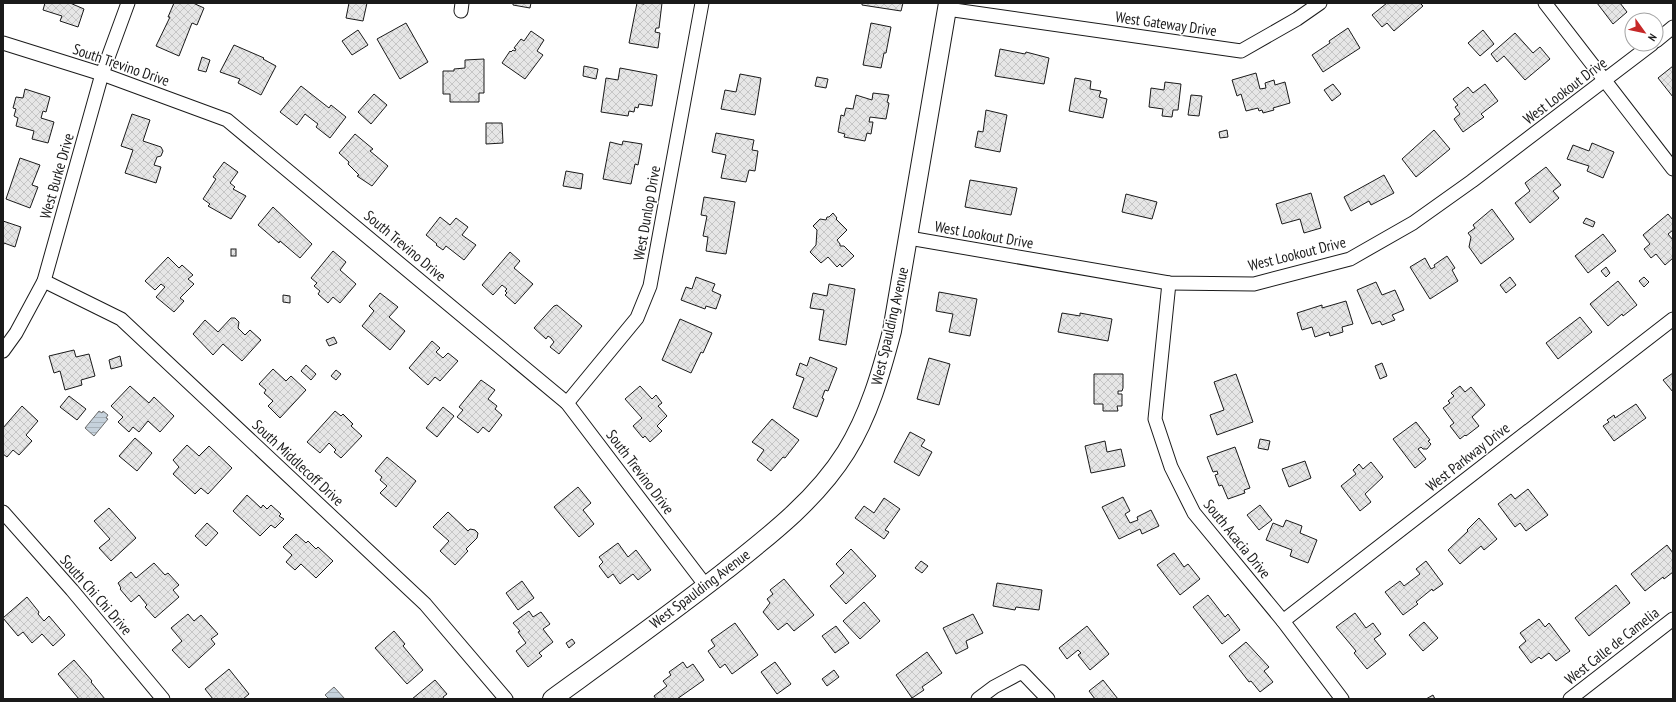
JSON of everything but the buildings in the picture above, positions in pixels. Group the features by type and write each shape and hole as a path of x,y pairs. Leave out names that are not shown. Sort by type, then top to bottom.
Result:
{"street":[{"name":"West Burke Drive","path":"3,352 16,333 44,281 102,74 128,3"},
{"name":"West Dunlop Drive","path":"567,403 637,318 650,286 702,3"},
{"name":"West Gateway Drive","path":"948,6 1241,51 1297,19 1320,3"},
{"path":"1545,3 1606,80 1673,169"},
{"name":"West Spaulding Avenue","path":"552,699 706,586 789,518 829,475 846,453 870,404 882,369 892,331 948,6"},
{"path":"1664,35 1673,28"},
{"name":"South Trevino Drive","path":"3,43 102,74 227,120 567,403 706,586"},
{"name":"West Lookout Drive","path":"909,238 1169,283 1254,284 1350,259 1413,223 1472,181 1642,52"},
{"name":"South Middlecoff Drive","path":"44,281 121,319 425,604 506,699"},
{"name":"South Acacia Drive","path":"1169,283 1155,419 1171,467 1194,513 1283,621 1342,699"},
{"name":"West Parkway Drive","path":"1283,621 1673,319"},
{"name":"South Chi Chi Drive","path":"3,512 72,590 163,699"},
{"name":"West Calle de Camelia","path":"1570,699 1673,619"},
{"path":"978,699 994,687 1022,672 1048,699"}],"shaded area":[{"path":"99,411 102,413 103,411 108,415 106,418 108,419 94,436 85,428"},
{"path":"334,687 345,699 329,699 325,695"}]}
